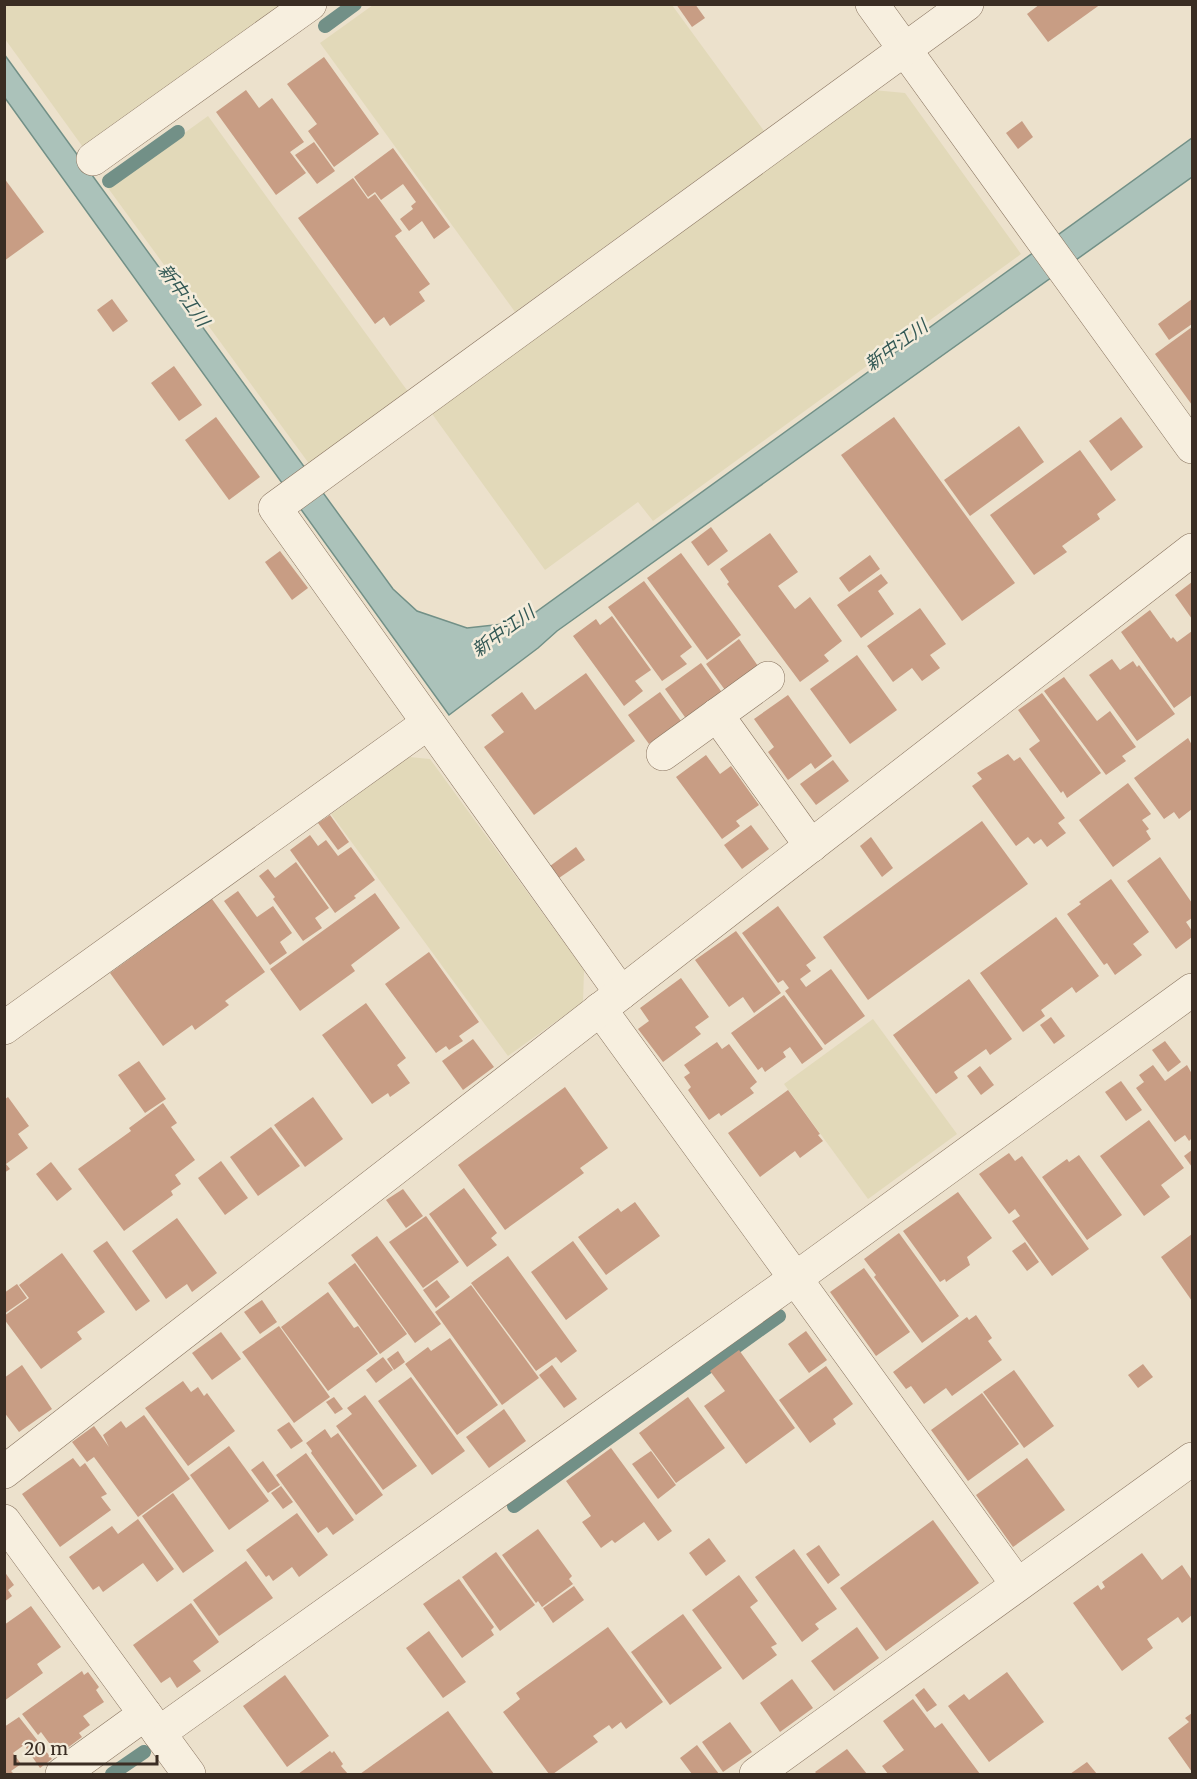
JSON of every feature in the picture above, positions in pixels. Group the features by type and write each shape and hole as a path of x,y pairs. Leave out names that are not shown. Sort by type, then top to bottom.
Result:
{"street":[{"path":"93,159 310,4"},
{"path":"872,4 1192,447"},
{"path":"967,4 275,508 428,723 796,1278 1017,1584"},
{"path":"4,1472 1192,550"},
{"path":"663,754 768,678"},
{"path":"717,715 811,846"},
{"path":"4,1028 428,723"},
{"path":"62,1774 152,1724 796,1278 1192,990"},
{"path":"756,1774 1192,1459"},
{"path":"4,1521 189,1774"}],"shaded area":[{"path":"4,5 286,5 85,150 5,39"},
{"path":"373,5 672,5 764,131 515,312 320,43"},
{"path":"873,90 905,93 1021,254 653,521 638,502 545,570 430,411"},
{"path":"208,116 409,393 310,465 108,188"},
{"path":"409,757 430,759 584,970 583,1002 508,1056 331,814"},
{"path":"873,1019 957,1134 868,1199 784,1084"}],"water":[{"name":"新中江川","path":"4,54 393,589 417,611 467,628 522,622 1192,138 1192,177 557,631 449,715 5,98"}],"building":[{"path":"676,4 695,4 705,18 692,27"},
{"path":"1040,4 1101,4 1048,42 1027,14"},
{"path":"324,57 379,134 334,167 308,131 317,124 287,84"},
{"path":"246,90 259,108 272,98 304,142 290,152 306,173 276,195 216,112"},
{"path":"1022,121 1033,137 1018,149 1006,133"},
{"path":"314,142 335,171 317,184 295,155"},
{"path":"393,148 450,227 434,239 422,221 409,231 400,219 413,209 411,206 416,202 403,184 381,200 375,192 368,197 354,177"},
{"path":"4,178 44,232 4,261"},
{"path":"353,178 368,199 375,194 402,231 395,236 430,284 419,292 425,301 390,326 384,317 375,324 298,218"},
{"path":"112,299 128,321 113,332 97,310"},
{"path":"1192,299 1192,324 1169,340 1158,324"},
{"path":"1192,327 1192,405 1155,354"},
{"path":"174,366 202,405 179,421 151,383"},
{"path":"216,417 260,477 229,500 185,440"},
{"path":"894,417 1015,583 962,621 841,455"},
{"path":"1121,417 1143,447 1111,471 1089,441"},
{"path":"1019,426 1044,462 970,516 944,480"},
{"path":"1080,450 1116,500 1097,514 1100,519 1062,546 1067,552 1034,575 990,515"},
{"path":"711,527 728,551 708,566 691,542"},
{"path":"770,533 798,572 778,586 795,609 810,597 842,641 824,655 829,661 800,682 727,584 729,582 720,569"},
{"path":"280,551 308,588 292,600 265,562"},
{"path":"681,553 741,635 707,660 647,578"},
{"path":"870,555 880,569 849,592 839,578"},
{"path":"881,574 888,583 878,591 894,614 861,638 837,605"},
{"path":"644,581 692,647 680,656 687,664 662,681 608,607"},
{"path":"1192,582 1192,619 1175,595"},
{"path":"920,608 946,644 930,655 940,668 922,681 912,668 893,682 867,646"},
{"path":"1150,610 1171,639 1173,637 1177,642 1192,631 1192,695 1174,708 1121,632"},
{"path":"612,616 651,670 635,681 643,691 624,706 573,636 596,619 600,625"},
{"path":"739,639 758,666 725,690 706,664"},
{"path":"857,655 897,710 850,744 810,689"},
{"path":"1112,659 1120,670 1133,661 1137,667 1139,665 1175,714 1137,741 1089,675"},
{"path":"701,663 723,694 687,720 665,689"},
{"path":"586,673 635,741 534,815 484,747 504,732 491,715 522,692 535,710"},
{"path":"1064,677 1097,721 1110,711 1136,747 1122,756 1126,761 1106,775 1044,691"},
{"path":"660,692 681,721 649,744 628,715"},
{"path":"1042,693 1101,773 1067,798 1029,749 1040,741 1018,710"},
{"path":"788,695 832,756 815,769 811,763 788,780 768,752 774,747 754,719"},
{"path":"1188,738 1192,745 1192,809 1179,819 1174,812 1164,819 1134,778"},
{"path":"1008,754 1014,761 1020,757 1065,818 1058,823 1066,833 1047,847 1041,839 1034,844 1028,837 1016,846 972,786 982,779 977,773"},
{"path":"706,755 720,774 731,766 759,805 736,821 740,826 722,839 676,777"},
{"path":"833,760 849,781 816,805 800,784"},
{"path":"1128,783 1151,814 1142,820 1149,829 1146,831 1151,839 1113,867 1079,820"},
{"path":"330,815 349,842 338,850 318,823"},
{"path":"982,821 1028,884 868,1000 823,937"},
{"path":"751,825 769,849 742,869 724,845"},
{"path":"310,835 318,846 326,840 338,856 351,847 375,880 335,913 290,850"},
{"path":"871,837 893,868 882,877 860,846"},
{"path":"576,847 585,860 559,878 550,866"},
{"path":"1160,857 1192,903 1192,918 1186,922 1192,931 1192,937 1176,949 1127,881"},
{"path":"296,862 329,908 315,918 322,928 303,941 259,876 268,869 275,878"},
{"path":"1111,879 1149,932 1133,944 1142,955 1115,975 1107,963 1104,965 1067,914 1081,904 1079,902"},
{"path":"238,891 257,917 273,906 292,933 280,942 287,953 270,965 224,901"},
{"path":"375,893 400,928 351,965 355,971 300,1011 270,969"},
{"path":"212,899 265,972 225,1001 229,1005 195,1030 192,1025 163,1046 110,973"},
{"path":"778,906 816,958 806,965 811,971 800,979 806,987 831,969 865,1016 825,1045 785,991 789,988 783,980 778,983 742,933"},
{"path":"1056,917 1099,976 1076,993 1072,987 1041,1010 1045,1016 1023,1032 980,973"},
{"path":"736,931 781,993 754,1013 743,997 729,1007 695,960"},
{"path":"429,952 479,1022 459,1036 463,1041 449,1050 446,1046 436,1053 385,984"},
{"path":"681,978 709,1017 695,1027 701,1034 663,1062 638,1029 649,1021 640,1008"},
{"path":"969,979 1012,1039 990,1055 986,1049 954,1072 958,1078 936,1094 893,1035"},
{"path":"784,995 823,1049 802,1064 790,1047 783,1052 786,1057 765,1072 762,1067 758,1070 731,1033"},
{"path":"366,1003 406,1058 397,1065 410,1083 390,1097 388,1093 372,1104 322,1035"},
{"path":"1051,1017 1065,1036 1054,1044 1040,1025"},
{"path":"473,1039 494,1067 463,1090 442,1061"},
{"path":"1165,1041 1181,1062 1168,1072 1152,1050"},
{"path":"717,1042 722,1049 729,1044 757,1082 750,1088 754,1093 721,1116 719,1113 709,1120 688,1090 691,1087 684,1077 690,1073 684,1065"},
{"path":"139,1061 166,1099 145,1113 118,1075"},
{"path":"1153,1065 1165,1081 1187,1065 1192,1074 1192,1138 1189,1141 1185,1135 1175,1142 1136,1088 1144,1082 1139,1075"},
{"path":"980,1066 994,1085 981,1095 967,1076"},
{"path":"1121,1081 1142,1110 1126,1121 1105,1092"},
{"path":"565,1087 608,1148 580,1168 584,1173 505,1230 458,1165"},
{"path":"788,1090 823,1141 800,1158 795,1151 760,1177 728,1133"},
{"path":"8,1097 29,1126 18,1134 28,1148 6,1164 10,1169 4,1173 4,1100"},
{"path":"313,1097 343,1139 305,1167 274,1125"},
{"path":"163,1103 177,1123 171,1127 195,1160 175,1175 181,1184 171,1191 173,1195 124,1231 78,1169 131,1131 129,1128"},
{"path":"1149,1120 1184,1168 1161,1185 1170,1197 1144,1216 1100,1156"},
{"path":"271,1127 300,1166 258,1196 230,1157"},
{"path":"1192,1150 1192,1167 1184,1156"},
{"path":"1009,1153 1015,1161 1022,1156 1089,1249 1052,1276 1012,1221 1020,1216 1015,1209 1009,1214 979,1174"},
{"path":"1079,1155 1122,1215 1087,1240 1042,1177 1067,1159 1069,1162"},
{"path":"221,1161 248,1198 225,1215 198,1178"},
{"path":"51,1162 72,1189 57,1201 36,1174"},
{"path":"464,1188 497,1233 491,1238 497,1245 467,1267 429,1214"},
{"path":"403,1189 423,1216 406,1228 386,1200"},
{"path":"958,1192 992,1238 967,1257 970,1265 946,1282 945,1279 940,1282 903,1231"},
{"path":"635,1202 660,1236 606,1275 578,1237 618,1208 621,1212"},
{"path":"426,1216 459,1262 423,1288 389,1242"},
{"path":"177,1218 217,1273 192,1292 187,1284 166,1299 132,1251"},
{"path":"899,1233 959,1316 922,1343 874,1277 876,1275 864,1259"},
{"path":"1192,1234 1192,1301 1161,1257"},
{"path":"377,1236 441,1324 415,1343 351,1255"},
{"path":"107,1241 150,1301 136,1311 93,1251"},
{"path":"573,1241 608,1289 566,1320 531,1272"},
{"path":"1025,1242 1039,1262 1027,1271 1012,1251"},
{"path":"62,1253 105,1312 77,1332 82,1339 41,1369 4,1316 29,1298 19,1285"},
{"path":"508,1256 577,1351 561,1363 556,1357 536,1371 471,1283"},
{"path":"355,1263 407,1334 380,1354 328,1283"},
{"path":"864,1268 910,1332 876,1356 830,1292"},
{"path":"437,1280 450,1297 436,1308 423,1290"},
{"path":"17,1284 27,1298 4,1314 4,1293"},
{"path":"471,1285 539,1378 502,1405 435,1312"},
{"path":"328,1292 354,1328 358,1326 378,1354 328,1391 281,1327"},
{"path":"262,1300 277,1322 260,1334 244,1312"},
{"path":"976,1315 992,1338 988,1341 1002,1360 952,1396 946,1388 924,1404 911,1386 906,1389 893,1372 967,1317 969,1320"},
{"path":"279,1326 330,1397 294,1423 242,1352"},
{"path":"806,1331 827,1360 809,1373 788,1344"},
{"path":"221,1332 241,1359 212,1380 192,1353"},
{"path":"450,1338 498,1405 457,1435 405,1364 428,1347 431,1351"},
{"path":"739,1350 795,1428 746,1464 704,1406 725,1391 710,1371"},
{"path":"398,1351 405,1362 394,1370 387,1359"},
{"path":"383,1357 393,1370 376,1383 366,1370"},
{"path":"1143,1364 1153,1377 1138,1388 1128,1375"},
{"path":"22,1365 52,1409 19,1432 4,1412 4,1378"},
{"path":"552,1365 577,1399 564,1408 539,1375"},
{"path":"826,1366 853,1404 833,1419 836,1424 810,1443 779,1400"},
{"path":"1014,1370 1054,1426 1024,1448 983,1392"},
{"path":"411,1377 465,1451 432,1475 378,1401"},
{"path":"183,1381 191,1392 198,1387 204,1396 207,1393 235,1431 188,1466 145,1408"},
{"path":"982,1393 1019,1444 968,1481 931,1430"},
{"path":"365,1395 417,1466 383,1490 336,1426 352,1414 347,1408"},
{"path":"334,1397 343,1409 335,1414 326,1402"},
{"path":"688,1397 725,1448 676,1483 639,1433"},
{"path":"504,1409 526,1441 489,1468 466,1437"},
{"path":"144,1415 190,1479 138,1517 94,1457 87,1462 72,1442 94,1426 109,1447 103,1435 121,1421 126,1428"},
{"path":"289,1422 303,1441 291,1449 277,1430"},
{"path":"325,1429 331,1438 338,1433 383,1495 356,1515 306,1443"},
{"path":"229,1446 269,1501 229,1530 190,1475"},
{"path":"611,1448 672,1531 658,1541 644,1522 615,1543 612,1540 601,1548 582,1522 591,1516 566,1481"},
{"path":"651,1451 676,1485 658,1499 632,1464"},
{"path":"306,1453 354,1520 333,1535 327,1527 318,1533 276,1475"},
{"path":"73,1458 80,1467 85,1463 107,1494 101,1497 111,1510 60,1547 22,1494"},
{"path":"1027,1458 1065,1510 1013,1547 976,1495"},
{"path":"263,1461 280,1485 268,1493 251,1470"},
{"path":"281,1486 293,1502 283,1509 271,1493"},
{"path":"173,1493 214,1551 183,1573 142,1516"},
{"path":"297,1513 328,1555 299,1577 292,1567 273,1581 269,1575 266,1577 246,1550"},
{"path":"138,1519 174,1569 157,1582 143,1563 103,1592 99,1586 93,1590 69,1557 112,1526 118,1534"},
{"path":"933,1520 979,1583 886,1651 840,1588"},
{"path":"538,1529 572,1576 569,1579 573,1584 542,1607 538,1601 536,1603 502,1555"},
{"path":"709,1538 726,1561 706,1576 689,1553"},
{"path":"819,1545 840,1575 828,1584 806,1554"},
{"path":"794,1549 837,1609 815,1624 819,1629 802,1642 755,1577"},
{"path":"496,1552 535,1605 500,1631 462,1577"},
{"path":"1142,1553 1162,1580 1182,1565 1192,1580 1192,1615 1182,1623 1178,1617 1147,1639 1153,1648 1122,1671 1073,1603 1098,1585 1101,1590 1105,1587 1102,1582"},
{"path":"246,1561 273,1598 219,1636 193,1600"},
{"path":"4,1571 14,1585 8,1590 12,1596 4,1602"},
{"path":"739,1575 758,1601 750,1607 777,1644 771,1647 777,1655 743,1680 692,1610"},
{"path":"459,1579 494,1627 491,1630 494,1635 462,1658 423,1604"},
{"path":"574,1586 584,1600 553,1623 543,1608"},
{"path":"191,1603 219,1642 193,1661 201,1671 177,1688 170,1677 161,1683 133,1645"},
{"path":"31,1606 61,1647 37,1664 43,1673 4,1701 4,1625"},
{"path":"683,1614 722,1668 670,1705 631,1652"},
{"path":"608,1627 663,1702 626,1729 621,1722 612,1729 609,1725 593,1736 598,1742 553,1774 549,1774 503,1712 520,1699 516,1693"},
{"path":"857,1627 879,1658 834,1691 811,1661"},
{"path":"429,1631 466,1682 443,1698 406,1648"},
{"path":"82,1671 84,1675 88,1672 99,1687 96,1690 104,1702 83,1716 90,1725 79,1733 82,1737 58,1755 41,1732 38,1735 22,1714"},
{"path":"1007,1672 1044,1722 989,1762 948,1706 964,1694 969,1700"},
{"path":"285,1675 329,1736 287,1767 243,1706"},
{"path":"792,1679 813,1708 780,1732 760,1703"},
{"path":"924,1688 937,1705 927,1712 915,1695"},
{"path":"913,1699 935,1728 942,1723 980,1774 888,1774 882,1766 904,1750 883,1721"},
{"path":"448,1711 494,1774 360,1774"},
{"path":"1192,1713 1192,1772 1168,1738 1189,1722 1185,1718"},
{"path":"19,1717 52,1759 40,1768 24,1745 13,1753 21,1764 11,1771 14,1774 4,1774 4,1727"},
{"path":"730,1722 752,1752 723,1772 702,1742"},
{"path":"697,1745 719,1774 692,1774 680,1758"},
{"path":"847,1749 867,1774 817,1774 815,1772"},
{"path":"330,1751 332,1753 334,1751 343,1764 341,1766 348,1774 298,1774"},
{"path":"1087,1762 1097,1774 1070,1774"}],"waterway":[{"path":"325,26 355,4"},
{"path":"109,181 178,132"},
{"path":"514,1506 779,1316"},
{"path":"112,1774 144,1752"}]}
